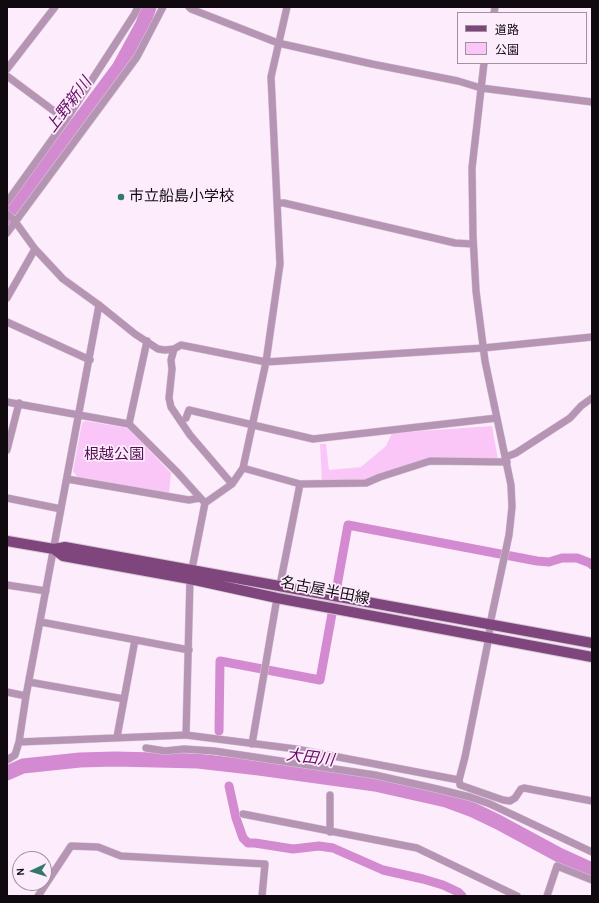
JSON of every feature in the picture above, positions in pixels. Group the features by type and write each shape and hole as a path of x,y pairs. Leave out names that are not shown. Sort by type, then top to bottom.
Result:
{"main road":[{"name":"名古屋半田線","path":"7,541 54,549 63,556 191,575 280,585 592,643"},
{"name":"名古屋半田線","path":"191,575 277,598 592,657"}],"street":[{"path":"7,69 55,7"},
{"path":"7,202 66,120 138,7"},
{"path":"7,233 137,57 163,7"},
{"path":"189,7 278,43 458,81 481,88 592,102"},
{"path":"66,479 202,501 232,484 243,468 266,362 280,264 271,76 287,7"},
{"path":"484,64 472,168 473,244 482,348 511,485 512,507 509,535 490,624 489,637 465,758 459,780 460,785 503,800 510,801 521,789 524,788 592,801"},
{"path":"7,76 66,120"},
{"path":"278,203 284,203 455,243 473,244"},
{"path":"7,214 15,221 35,249 63,279 135,334 158,349 174,349 181,345 266,362 482,348 592,337"},
{"path":"7,298 35,249"},
{"path":"7,760 15,755 19,742 26,696 41,622 78,415 90,360 99,305"},
{"path":"7,322 90,360"},
{"path":"129,424 147,341"},
{"path":"174,349 171,360 172,369 169,398 171,408 190,435 232,484"},
{"path":"243,468 300,484 366,482 380,476 430,461 506,460 570,418 581,406 592,398"},
{"path":"7,402 129,424 177,472 202,501 191,575 186,735"},
{"path":"7,450 19,404"},
{"path":"186,418 188,410 252,426 314,439 497,418"},
{"path":"280,585 300,484"},
{"path":"7,498 61,509"},
{"path":"7,585 46,591"},
{"path":"252,744 277,598"},
{"path":"41,622 189,650"},
{"path":"117,737 135,640"},
{"path":"29,682 124,699"},
{"path":"7,692 26,696"},
{"path":"19,742 186,735 296,749 459,780"},
{"path":"146,748 165,751 184,749 214,751 375,775 433,788 470,797 490,804 592,852"},
{"path":"330,795 330,832"},
{"path":"243,814 417,848 517,896"},
{"path":"38,896 71,846 106,849 121,856 265,864 262,896"},
{"path":"547,896 557,866 592,880"}],"green space":[{"name":"根越公園","path":"85,421 128,428 171,473 169,493 78,478 73,471 82,423"},
{"path":"492,426 498,460 430,459 364,480 322,481 320,444 326,444 329,470 361,467 386,446 392,433"}],"waterway":[{"name":"上野新川","path":"7,218 119,68 143,24 149,7"},
{"path":"219,731 220,661 320,680 348,525 537,561 549,562 562,558 577,558 592,565"},
{"name":"大田川","path":"7,773 23,766 80,760 115,759 198,761 375,784 446,800 473,810 559,855 592,870"},
{"path":"229,786 236,818 243,838 248,843 293,849 319,846 333,848 383,870 443,885 458,892 462,896"}],"place":[{"name":"市立船島小学校","path":"121,197"}]}
